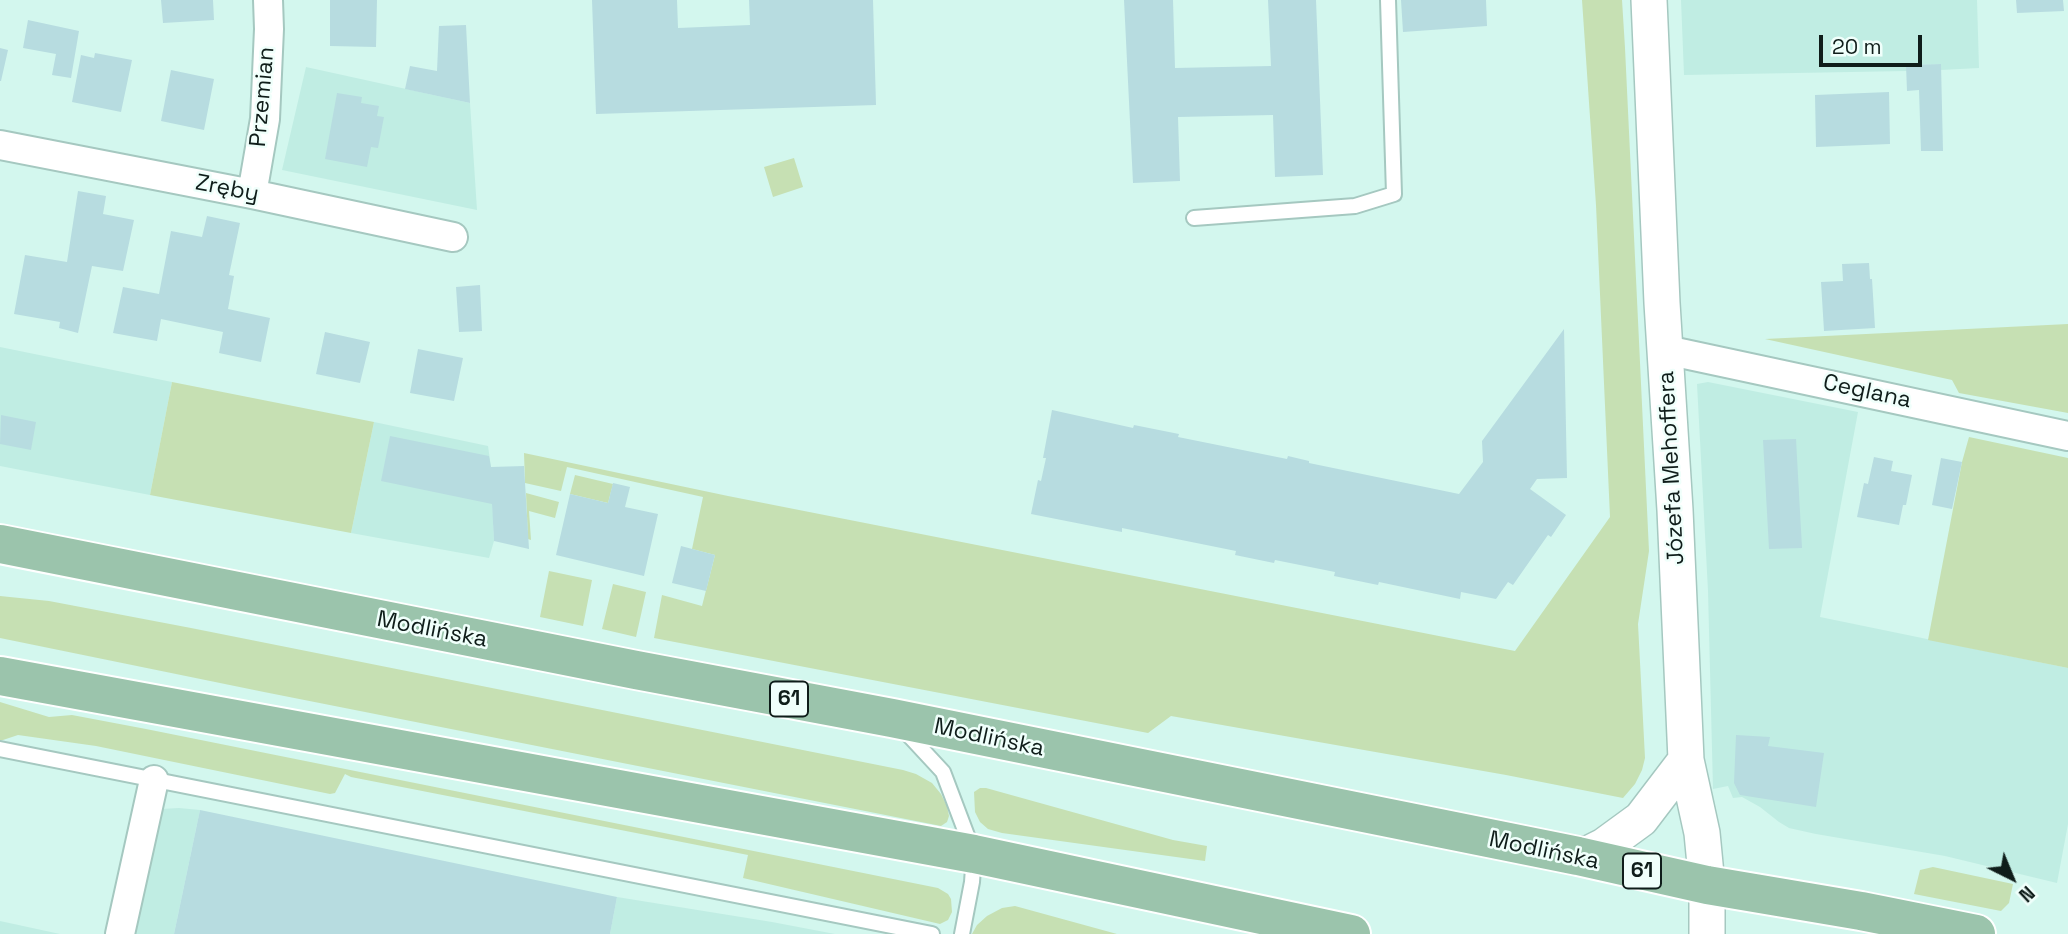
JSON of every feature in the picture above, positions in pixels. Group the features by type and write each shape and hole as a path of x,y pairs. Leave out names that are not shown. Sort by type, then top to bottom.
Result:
{"main road":[{"name":"Modlińska","path":"0,544 892,718 1578,856 1707,885 1976,934"},
{"path":"0,676 974,854 1351,934"}],"street":[{"name":"Przemian","path":"252,194 265,119 268,0"},
{"name":"Józefa Mehoffera","path":"1649,0 1686,761 1702,833 1707,885 1707,934"},
{"name":"Zręby","path":"0,145 252,194 453,237"},
{"name":"Ceglana","path":"1666,350 2068,436"},
{"path":"1578,856 1604,846 1641,819 1686,761"},
{"path":"120,934 154,780"}],"lane":[{"path":"1194,218 1355,206 1394,194 1388,0"},
{"path":"892,718 943,772 974,854 972,882 962,934"},
{"path":"0,749 932,934"}],"shaded area":[{"path":"1681,0 1977,0 1979,68 1941,70 1940,64 1907,65 1907,71 1684,75"},
{"path":"306,67 470,103 477,210 282,170"},
{"path":"0,347 172,382 150,495 0,466"},
{"path":"1708,382 1858,412 1820,617 2068,668 2068,824 2057,883 1945,856 1789,828 1742,797 1733,798 1728,786 1713,789 1708,591 1697,384"},
{"path":"374,422 488,446 494,541 489,558 351,533"},
{"path":"161,809 200,810 174,934 135,934"},
{"path":"617,897 772,922 835,934 610,934"},
{"path":"0,921 60,934 0,934"}],"green space":[{"path":"1582,0 1622,0 1625,48 1649,551 1638,624 1645,758 1635,784 1623,798 1171,716 1148,733 654,638 662,595 702,606 715,555 692,549 703,497 567,467 561,491 525,483 524,453 728,496 1515,651 1610,517 1596,205"},
{"path":"794,158 803,187 773,197 764,167"},
{"path":"2068,324 2068,413 1959,393 1952,380 1765,339"},
{"path":"172,382 374,422 351,533 150,495"},
{"path":"1969,437 2068,458 2068,668 1928,640"},
{"path":"575,475 613,484 608,503 570,494"},
{"path":"526,493 559,502 555,518 529,511 531,540 528,539"},
{"path":"549,571 592,580 583,626 540,617"},
{"path":"613,584 646,592 636,637 602,629"},
{"path":"0,596 49,601 191,628 903,770 932,783 941,794 949,816 947,822 941,826 0,638"},
{"path":"0,702 49,717 72,715 146,729 938,888 951,899 952,912 948,920 940,924 743,878 748,855 345,774 335,793 330,794 96,746 18,735 0,741"},
{"path":"980,788 1173,840 1207,846 1205,861 988,829 980,822 975,812 974,792"},
{"path":"1933,867 2013,884 2009,903 2001,911 1914,894 1920,870"},
{"path":"1015,906 1117,934 972,934 987,916 1002,908"}],"building":[{"path":"161,0 213,0 214,20 163,23"},
{"path":"330,0 377,0 376,47 330,46"},
{"path":"592,0 677,0 678,28 750,25 749,0 873,0 876,105 596,114"},
{"path":"1124,0 1173,0 1175,68 1271,66 1268,0 1316,0 1323,175 1275,177 1273,115 1178,117 1180,181 1133,183"},
{"path":"1401,0 1486,0 1487,26 1403,32"},
{"path":"2016,0 2063,0 2064,11 2017,13"},
{"path":"28,20 79,31 71,78 52,75 56,54 23,48"},
{"path":"466,25 470,103 405,89 410,66 437,71 439,26"},
{"path":"0,48 8,50 1,81 0,81"},
{"path":"95,53 132,60 121,112 72,102 81,55 94,58"},
{"path":"1941,64 1943,151 1921,151 1919,90 1907,91 1906,65"},
{"path":"171,70 214,79 204,130 161,121"},
{"path":"1889,92 1890,144 1816,147 1815,95"},
{"path":"337,93 362,97 361,103 379,106 377,116 384,117 378,148 371,147 367,167 325,159"},
{"path":"78,191 106,196 103,214 134,220 123,271 92,266 78,333 59,328 60,322 14,314 25,255 67,262"},
{"path":"207,216 240,223 229,275 234,276 228,309 270,318 261,362 219,353 223,332 161,319 157,341 113,333 123,287 159,294 171,231 202,237"},
{"path":"1869,263 1875,328 1824,331 1821,282 1843,281 1842,264"},
{"path":"480,285 482,331 459,332 456,287"},
{"path":"1564,329 1567,478 1537,479 1530,489 1566,515 1551,537 1548,535 1513,585 1508,582 1496,599 1461,592 1460,599 1379,582 1378,585 1334,576 1335,572 1235,555 1236,551 1122,528 1122,532 1031,514 1046,458 1043,458 1052,410 1133,428 1134,425 1179,434 1178,437 1287,459 1288,456 1309,463 1459,494 1483,462 1482,441"},
{"path":"325,332 370,342 360,383 316,374"},
{"path":"418,349 463,358 454,401 410,393"},
{"path":"1,415 36,422 31,450 0,444"},
{"path":"390,436 489,456 491,467 524,466 529,549 494,541 492,504 381,481"},
{"path":"1796,439 1802,548 1769,549 1763,440"},
{"path":"1874,457 1893,461 1891,471 1912,475 1899,525 1857,517 1864,483 1868,484"},
{"path":"1941,458 1962,462 1952,509 1932,505"},
{"path":"613,483 630,487 625,507 658,514 644,576 556,555 570,494 608,503"},
{"path":"681,546 715,555 706,591 672,583"},
{"path":"1736,735 1770,737 1768,746 1824,753 1816,807 1740,795 1734,783"},
{"path":"200,810 617,897 610,934 174,934"}]}
